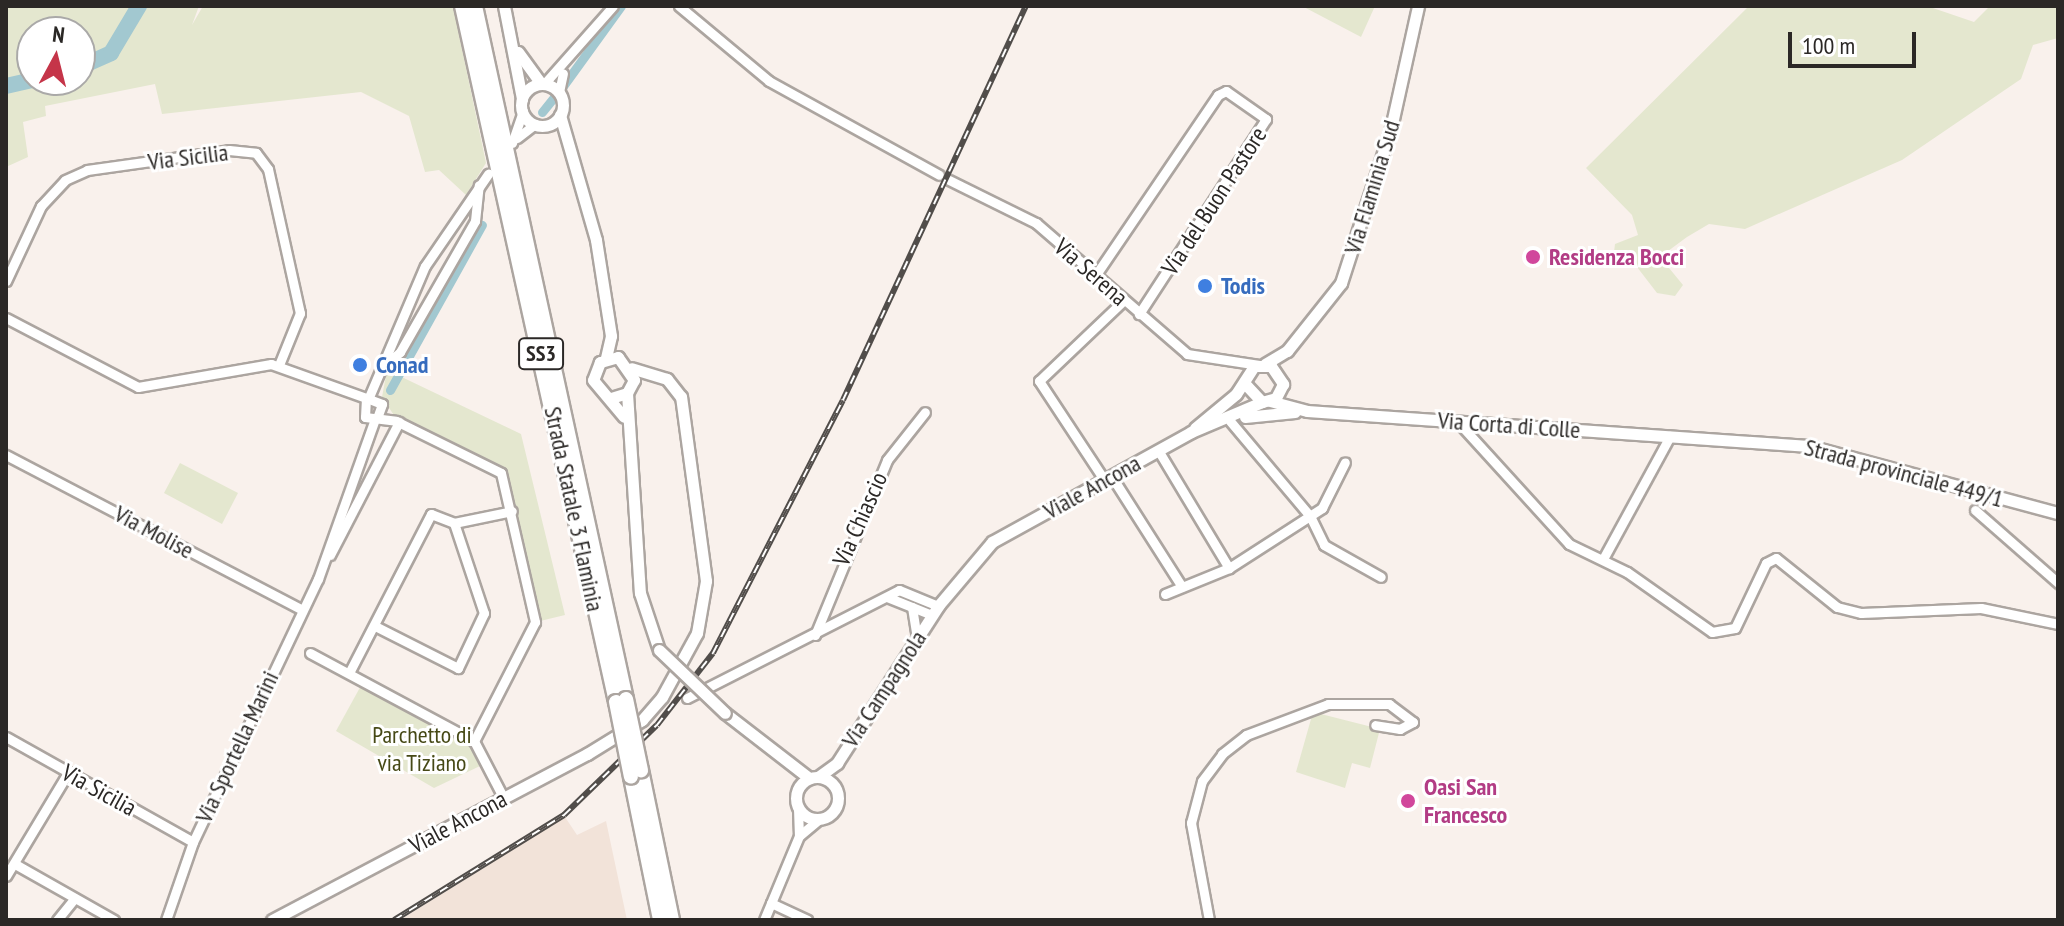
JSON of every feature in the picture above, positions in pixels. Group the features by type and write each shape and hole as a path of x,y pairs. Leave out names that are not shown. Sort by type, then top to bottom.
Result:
{"highway":[{"name":"Strada Statale 3 Flaminia","path":"462,6 621,701"},
{"name":"Strada Statale 3 Flaminia","path":"475,6 636,773 672,920"},
{"name":"Strada Statale 3 Flaminia","path":"636,773 660,920"}],"main road":[{"path":"504,6 513,41 522,105 538,125 572,152"},
{"name":"Via Flaminia Sud","path":"1245,380 1262,364 1287,351 1332,298 1351,257 1418,6"},
{"path":"513,41 543,84 559,92 560,115 572,152 611,336 628,363 629,390 624,418 640,593 659,650 784,765 832,783"},
{"path":"522,105 543,84"},
{"path":"538,125 560,115"},
{"path":"611,336 606,358 593,380 611,398 624,418"},
{"name":"Via Flaminia Sud","path":"1283,388 1281,374 1287,351"},
{"path":"606,358 628,363 652,375"},
{"path":"1262,364 1281,374"},
{"path":"611,398 652,375"},
{"name":"Viale Ancona","path":"272,920 642,720 687,655 706,581 681,397 674,383 652,375"},
{"path":"1245,380 1266,402 1283,388 1312,412"},
{"name":"Viale Ancona","path":"1191,432 1245,380"},
{"name":"Viale Ancona","path":"1229,421 1266,402"},
{"name":"Via Corta di Colle","path":"1266,402 1312,412 1700,438"},
{"name":"Viale Ancona","path":"992,542 1191,432 1229,421 1312,412"},
{"name":"Strada provinciale 449/1","path":"1700,438 1820,448 2058,513"},
{"name":"Via Campagnola","path":"818,820 838,803 832,783 837,763 935,610 992,542"},
{"name":"Via Campagnola","path":"798,808 798,788 837,763"},
{"path":"784,765 798,788"},
{"path":"798,808 818,820"}],"street":[{"path":"543,84 564,70 613,6"},
{"path":"679,6 769,81 939,175"},
{"path":"559,92 564,70"},
{"name":"Via del Buon Pastore","path":"1095,276 1218,95 1226,91 1266,119 1139,314"},
{"path":"522,105 512,143 538,125"},
{"name":"Via Sicilia","path":"6,281 41,206 65,180 147,162 256,153 268,169 300,313 279,365"},
{"name":"Via Sportella Marini","path":"363,436 362,413 379,381 411,292 488,174"},
{"name":"Via Serena","path":"949,180 1036,223 1187,354 1262,364"},
{"path":"385,364 400,352 475,221 479,185"},
{"path":"1123,301 1039,381 1182,587"},
{"path":"6,318 138,387 279,365 343,393 381,404 397,422"},
{"path":"1230,360 1245,380"},
{"name":"Via Sportella Marini","path":"318,579 363,436 376,418 381,404 379,381"},
{"path":"343,393 362,413 397,422 501,473 535,622 474,741"},
{"path":"1215,411 1229,421 1310,516 1324,545 1381,577"},
{"name":"Via Chiascio","path":"815,635 887,460 925,412"},
{"name":"Via Sportella Marini","path":"166,920 193,842 302,610 397,422"},
{"path":"1458,422 1569,544 1603,559 1712,632 1735,628 1766,563 1776,558 1837,607 1861,613 1981,608 2058,624"},
{"path":"1603,559 1670,436"},
{"path":"1158,450 1229,568"},
{"name":"Via Molise","path":"6,455 302,610"},
{"path":"1165,594 1229,568 1322,508 1345,462"},
{"path":"1975,510 2058,583"},
{"path":"349,673 431,514 454,523 512,511"},
{"path":"375,626 458,668 484,613 454,523"},
{"name":"Via Campagnola","path":"887,597 899,590 935,610"},
{"path":"687,698 887,597"},
{"name":"Via Campagnola","path":"887,597 912,607 935,610"},
{"path":"912,607 917,638"},
{"path":"310,653 474,741 503,797"},
{"path":"1209,920 1191,823 1202,781 1222,754 1246,735 1328,704 1389,704 1413,722 1400,729 1375,725"},
{"name":"Via Sicilia","path":"6,737 193,842"},
{"path":"6,876 68,773"},
{"name":"Via Campagnola","path":"764,920 799,836 798,808"},
{"name":"Via Campagnola","path":"799,836 818,820"},
{"path":"15,864 114,920"},
{"path":"57,920 75,898"},
{"path":"771,903 807,920"}],"shaded area":[{"path":"565,817 577,835 606,821 627,920 400,920"}],"green space":[{"path":"6,6 199,6 192,25 203,6 453,6 486,163 466,195 439,170 425,172 409,116 361,92 162,114 155,84 96,96 96,16 16,16 16,96 95,96 45,106 46,116 23,122 28,157 6,167"},
{"path":"1302,6 1375,6 1361,37"},
{"path":"1749,6 1927,6 1974,22 1990,6 2058,6 2058,38 2033,45 2021,79 1902,160 1745,229 1709,224 1687,237 1660,257 1683,285 1675,296 1657,293 1627,254 1613,260 1615,244 1638,235 1632,215 1586,168"},
{"path":"387,370 521,434 565,615 536,622 503,473 397,420 382,397"},
{"path":"180,463 238,493 222,524 164,493"},
{"name":"Parchetto di via Tiziano","path":"363,682 468,743 480,766 434,788 336,731"},
{"path":"1313,712 1380,729 1370,768 1352,763 1345,788 1296,772"}],"waterway":[{"path":"96,60 111,53 139,6"},
{"path":"563,86 621,6"},
{"path":"6,86 16,84"},
{"path":"542,112 555,96"},
{"path":"390,390 482,225"}],"railway":[{"path":"394,920 564,815 657,725 713,653 843,400 1026,6"}],"place":[{"name":"Residenza Bocci","path":"1533,257"},
{"name":"Todis","path":"1205,286"},
{"name":"Conad","path":"360,365"},
{"name":"Oasi San Francesco","path":"1408,801"}]}
